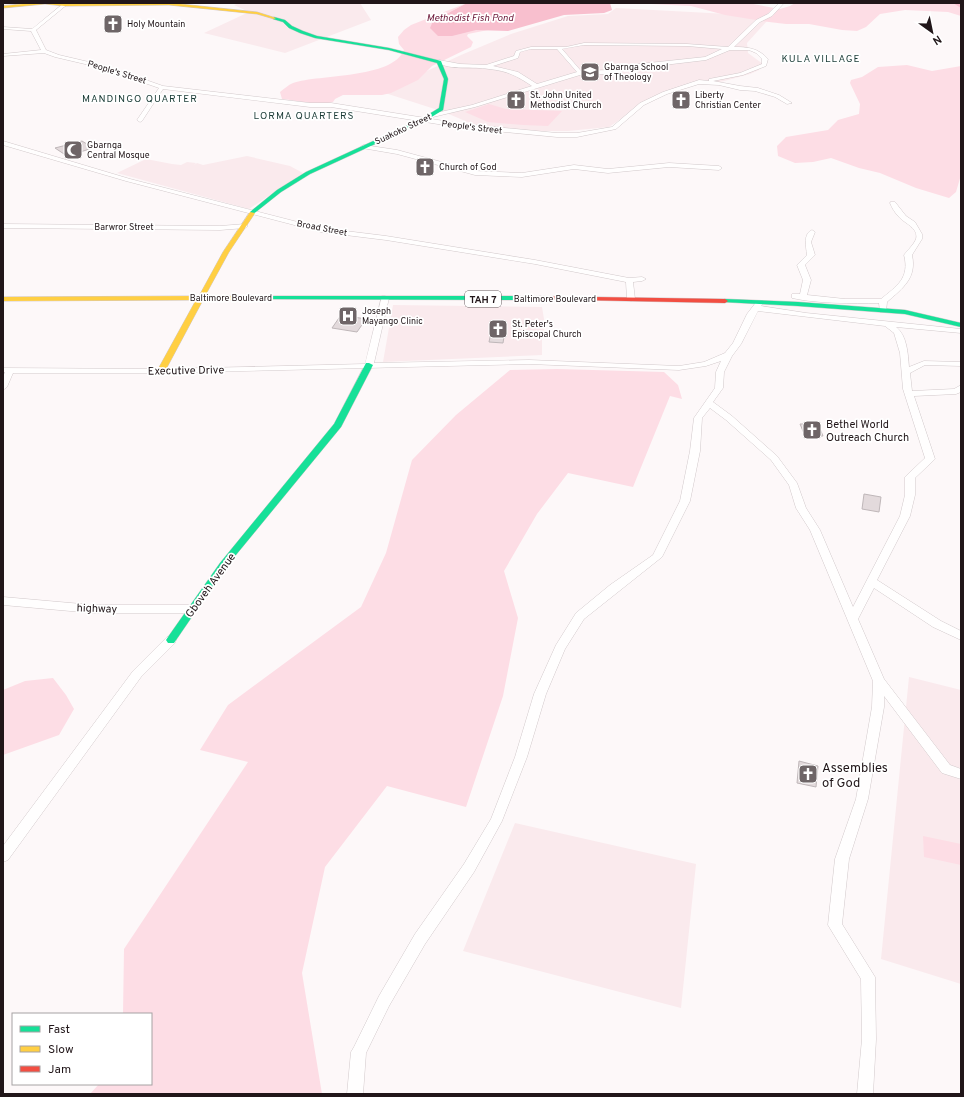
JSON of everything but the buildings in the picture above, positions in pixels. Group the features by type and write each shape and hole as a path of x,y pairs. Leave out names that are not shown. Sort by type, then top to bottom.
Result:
{"main road":[{"path":"3,7 45,3 170,3 257,13 284,22 287,26 314,36 346,43 388,49 439,62"},
{"name":"Suakoko Street","path":"161,371 203,298 226,252 245,226 252,213 279,191 308,173 423,120 442,109 446,79 439,62"},
{"name":"Baltimore Boulevard","path":"3,299 670,299 758,306 798,304 883,306 961,325"},
{"name":"Gboveh Avenue","path":"171,640 223,565 338,425 369,365"}],"street":[{"path":"433,115 473,106 580,73 608,72 630,67 706,58 730,48 758,21 770,15 782,3"},
{"path":"3,28 33,30 66,4"},
{"path":"3,55 44,51 33,30"},
{"path":"486,67 516,57 518,51 531,48 558,48 584,44 687,45 750,49 758,52 765,59 764,65 741,74 699,82"},
{"path":"558,48 580,73"},
{"name":"People's Street","path":"44,51 57,56 104,68 162,87 310,104 331,105 423,120 557,136 614,128 642,104 665,93 699,82 719,83 740,88 756,89 777,96 789,103"},
{"path":"439,62 460,66 486,67 516,74 536,86"},
{"path":"140,120 162,87"},
{"name":"Broad Street","path":"3,143 252,213 321,230 386,238 528,260 629,280 642,279"},
{"path":"364,147 397,152 475,173 522,175 574,167 608,171 669,165 719,168"},
{"path":"812,232 808,242 811,255 801,265 807,280 799,297 883,306 903,284 909,274 911,264 908,255 919,239 919,234 913,224 897,210 893,203"},
{"name":"Barwror Street","path":"3,226 220,228 245,226"},
{"path":"629,280 631,299"},
{"name":"Gboveh Avenue","path":"369,365 385,298"},
{"path":"355,1094 359,1052 384,1001 412,953 469,868 496,821 521,757 540,694 560,648 580,616 614,588 657,557 685,501 695,451 698,418 710,404 719,388 720,372 728,355 737,344 751,314 758,306 961,331"},
{"path":"853,618 905,516 910,495 910,478 930,459 909,394 904,353 898,332 887,323"},
{"name":"Executive Drive","path":"7,370 161,371 529,362 679,368 706,364 728,355"},
{"path":"906,372 924,363 961,364"},
{"path":"3,386 7,370"},
{"path":"909,394 959,391"},
{"path":"710,404 729,418 774,458 794,485 801,508 815,530 879,681 946,769 961,774"},
{"path":"871,581 937,624 961,636"},
{"name":"highway","path":"3,601 93,609 192,609"},
{"name":"Gboveh Avenue","path":"3,856 137,674 171,640"},
{"path":"864,1094 869,1039 868,977 835,924 842,859 862,799 878,707 879,681"}],"shaded area":[{"path":"240,3 360,3 371,20 285,53 204,33 249,12 234,5"},
{"path":"467,3 433,21 476,30 488,30 468,34 467,36 473,42 471,47 432,66 418,80 391,93 382,95 343,95 335,99 333,102 327,103 282,99 280,92 293,83 371,71 385,66 397,59 404,50 399,44 398,37 404,30 411,25"},
{"path":"631,3 748,3 780,9 795,3 961,3 961,16 948,12 905,10 880,14 866,27 857,31 809,24 769,22 725,15 691,6"},
{"name":"Gbarnga School of Theology","path":"616,8 728,14 767,21 747,43 748,53 763,64 759,70 750,74 713,84 691,83 649,100 609,127 568,131 533,131 477,126 444,112 382,92 461,55 511,34 568,16 608,14"},
{"path":"907,65 932,71 961,66 961,175 956,192 949,198 916,188 880,173 859,168 831,158 813,162 795,163 778,156 777,146 786,137 828,130 838,120 859,114 860,104 850,83 851,80 862,77 878,67"},
{"path":"489,104 506,109 562,111 548,126 488,122 465,112"},
{"path":"247,156 290,166 303,173 249,209 117,173 146,159 181,165 187,162 196,163 194,165 197,163 203,165"},
{"path":"393,305 542,307 545,325 542,336 542,355 383,362"},
{"path":"557,369 664,372 678,385 682,399 670,396 633,487 568,473 537,514 504,571 518,618 503,696 466,807 387,786 325,867 302,973 322,1094 90,1094 98,1085 152,1085 152,1013 123,1013 124,949 248,762 200,750 228,705 361,607 386,553 412,460 456,415 510,370"},
{"path":"909,677 961,690 961,984 881,959"},
{"path":"53,678 66,695 74,709 59,735 3,755 3,690 25,681"},
{"path":"515,823 696,864 681,1008 463,951"},
{"path":"923,836 961,844 961,865 924,857"}],"water":[{"name":"Methodist Fish Pond","path":"467,3 610,3 612,10 604,13 564,15 508,31 476,30 452,36 438,36 430,28 433,21"}],"traffic: fast":[{"path":"252,213 279,191 308,173 423,120 441,109 446,79 439,62 389,49 316,37 291,27 284,21 274,18"},
{"path":"245,298 529,298"},
{"path":"725,301 798,304 905,312 961,325"},
{"path":"171,640 223,565 338,425 369,365"}],"traffic: slow":[{"path":"3,7 45,3 65,5 169,4 257,13 274,18"},
{"path":"161,371 226,252 252,213"},
{"path":"3,299 245,298"}],"traffic: jam":[{"path":"529,298 725,301"}],"place":[{"name":"Holy Mountain","path":"113,24"},
{"name":"Gbarnga School of Theology","path":"590,72"},
{"name":"St. John United Methodist Church","path":"516,100"},
{"name":"Liberty Christian Center","path":"681,100"},
{"name":"Gbarnga Central Mosque","path":"73,150"},
{"name":"Church of God","path":"425,167"},
{"name":"Joseph Mayango Clinic","path":"348,316"},
{"name":"St. Peter's Episcopal Church","path":"498,329"},
{"name":"Bethel World Outreach Church","path":"812,430"},
{"name":"Assemblies of God","path":"808,774"}],"district":[{"name":"KULA VILLAGE","path":"821,58"},
{"name":"MANDINGO QUARTER","path":"140,98"},
{"name":"LORMA QUARTERS","path":"304,115"}]}
